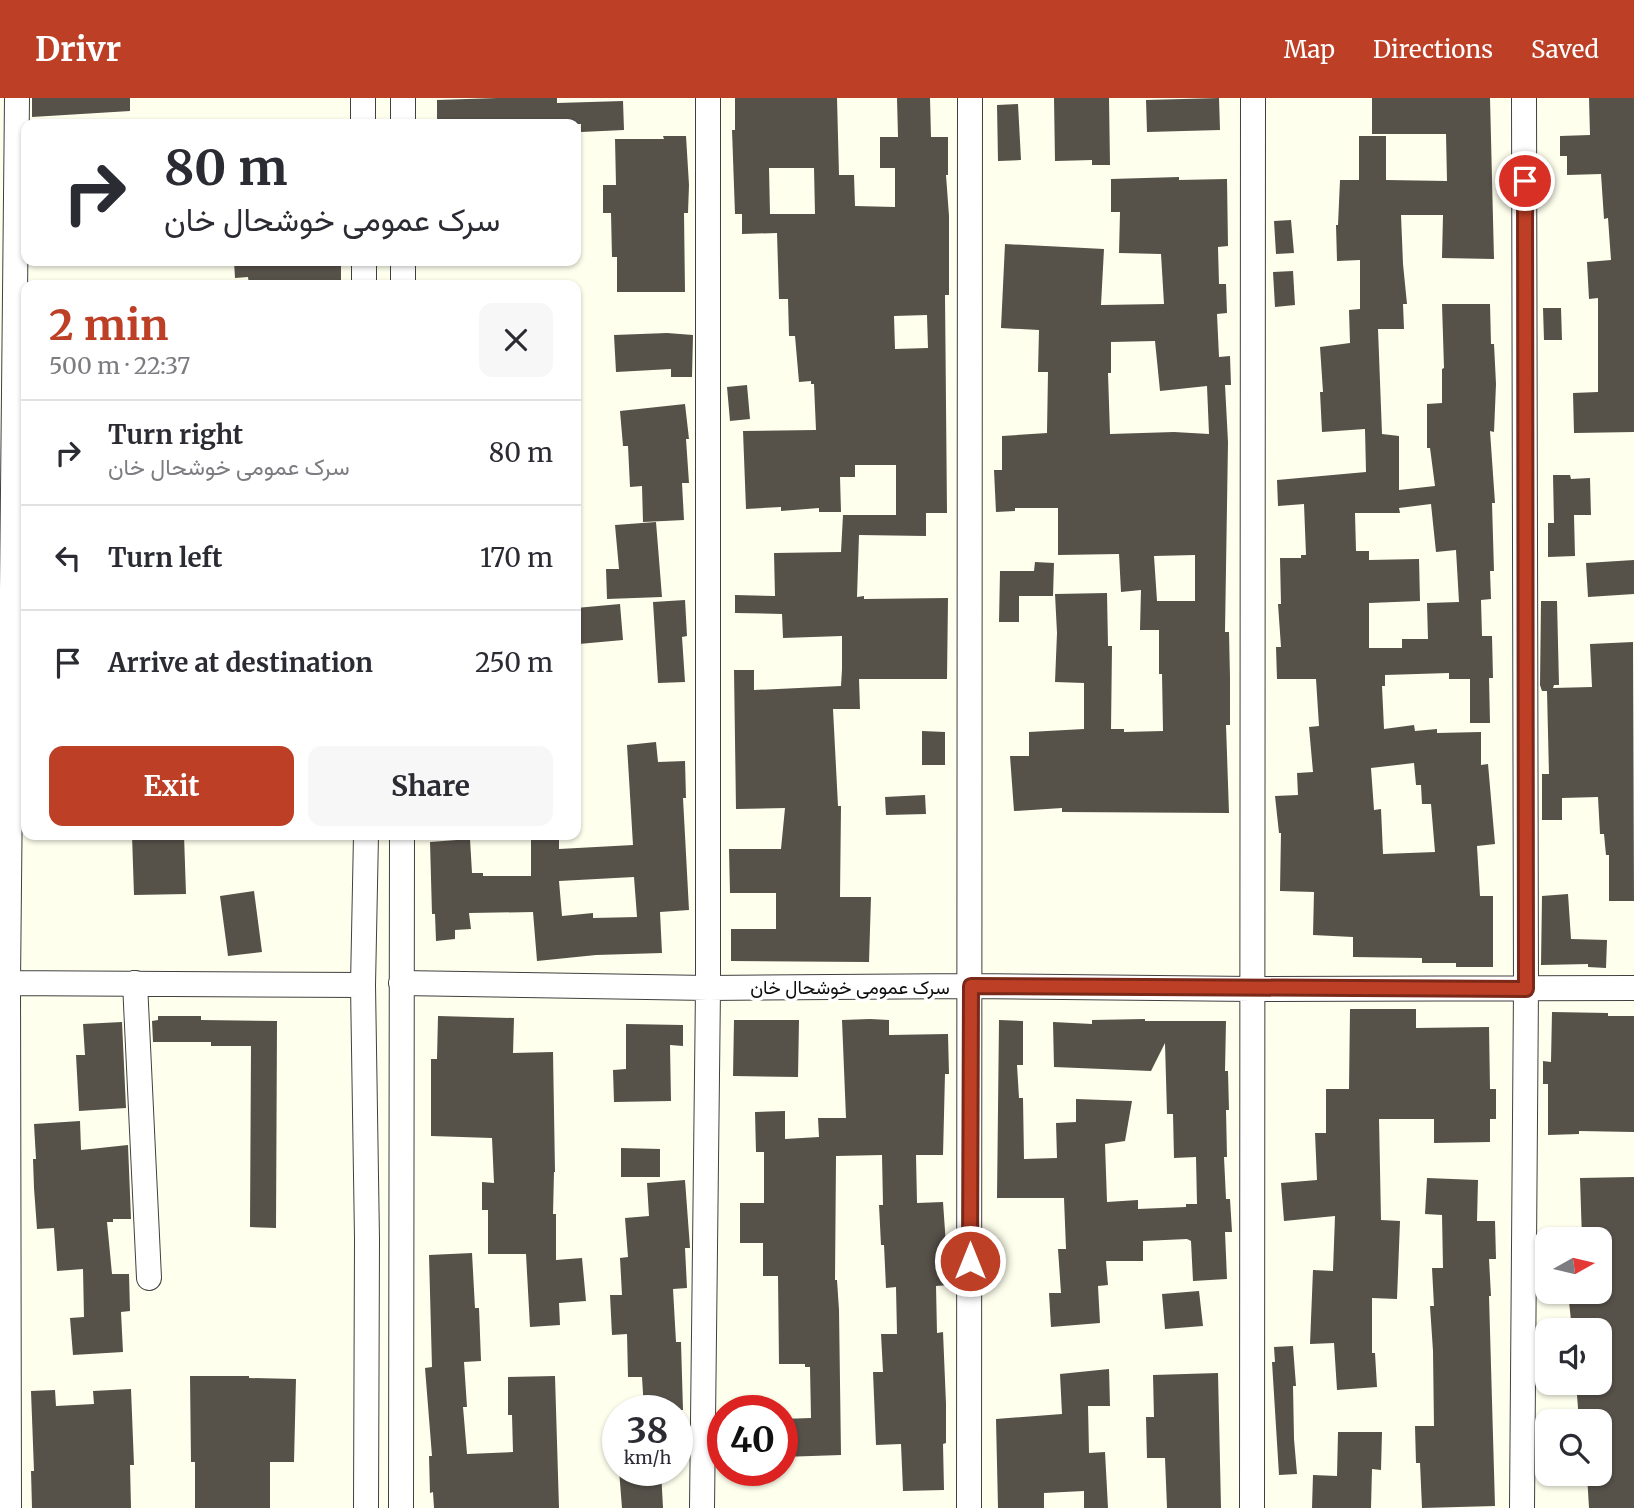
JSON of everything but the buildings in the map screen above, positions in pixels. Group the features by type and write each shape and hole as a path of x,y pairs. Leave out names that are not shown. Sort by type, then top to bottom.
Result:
{"street":[{"path":"9,1508 4,983 17,98"},
{"path":"363,98 363,119"},
{"path":"403,98 403,119"},
{"path":"702,1508 708,988 708,98"},
{"path":"969,1508 970,98"},
{"path":"1251,1508 1253,98"},
{"path":"1522,1508 1526,989 1524,98"},
{"path":"366,840 363,985 367,1238 366,1508"},
{"path":"401,1508 402,840"},
{"path":"4,983 363,985"},
{"path":"135,983 149,1278"},
{"name":"سرک عمومی خوشحال خان","path":"401,983 708,988 1634,988"},
{"path":"367,1238 402,1238"}],"route":[{"path":"970,1261 971,986 1526,989 1525,181"}]}
